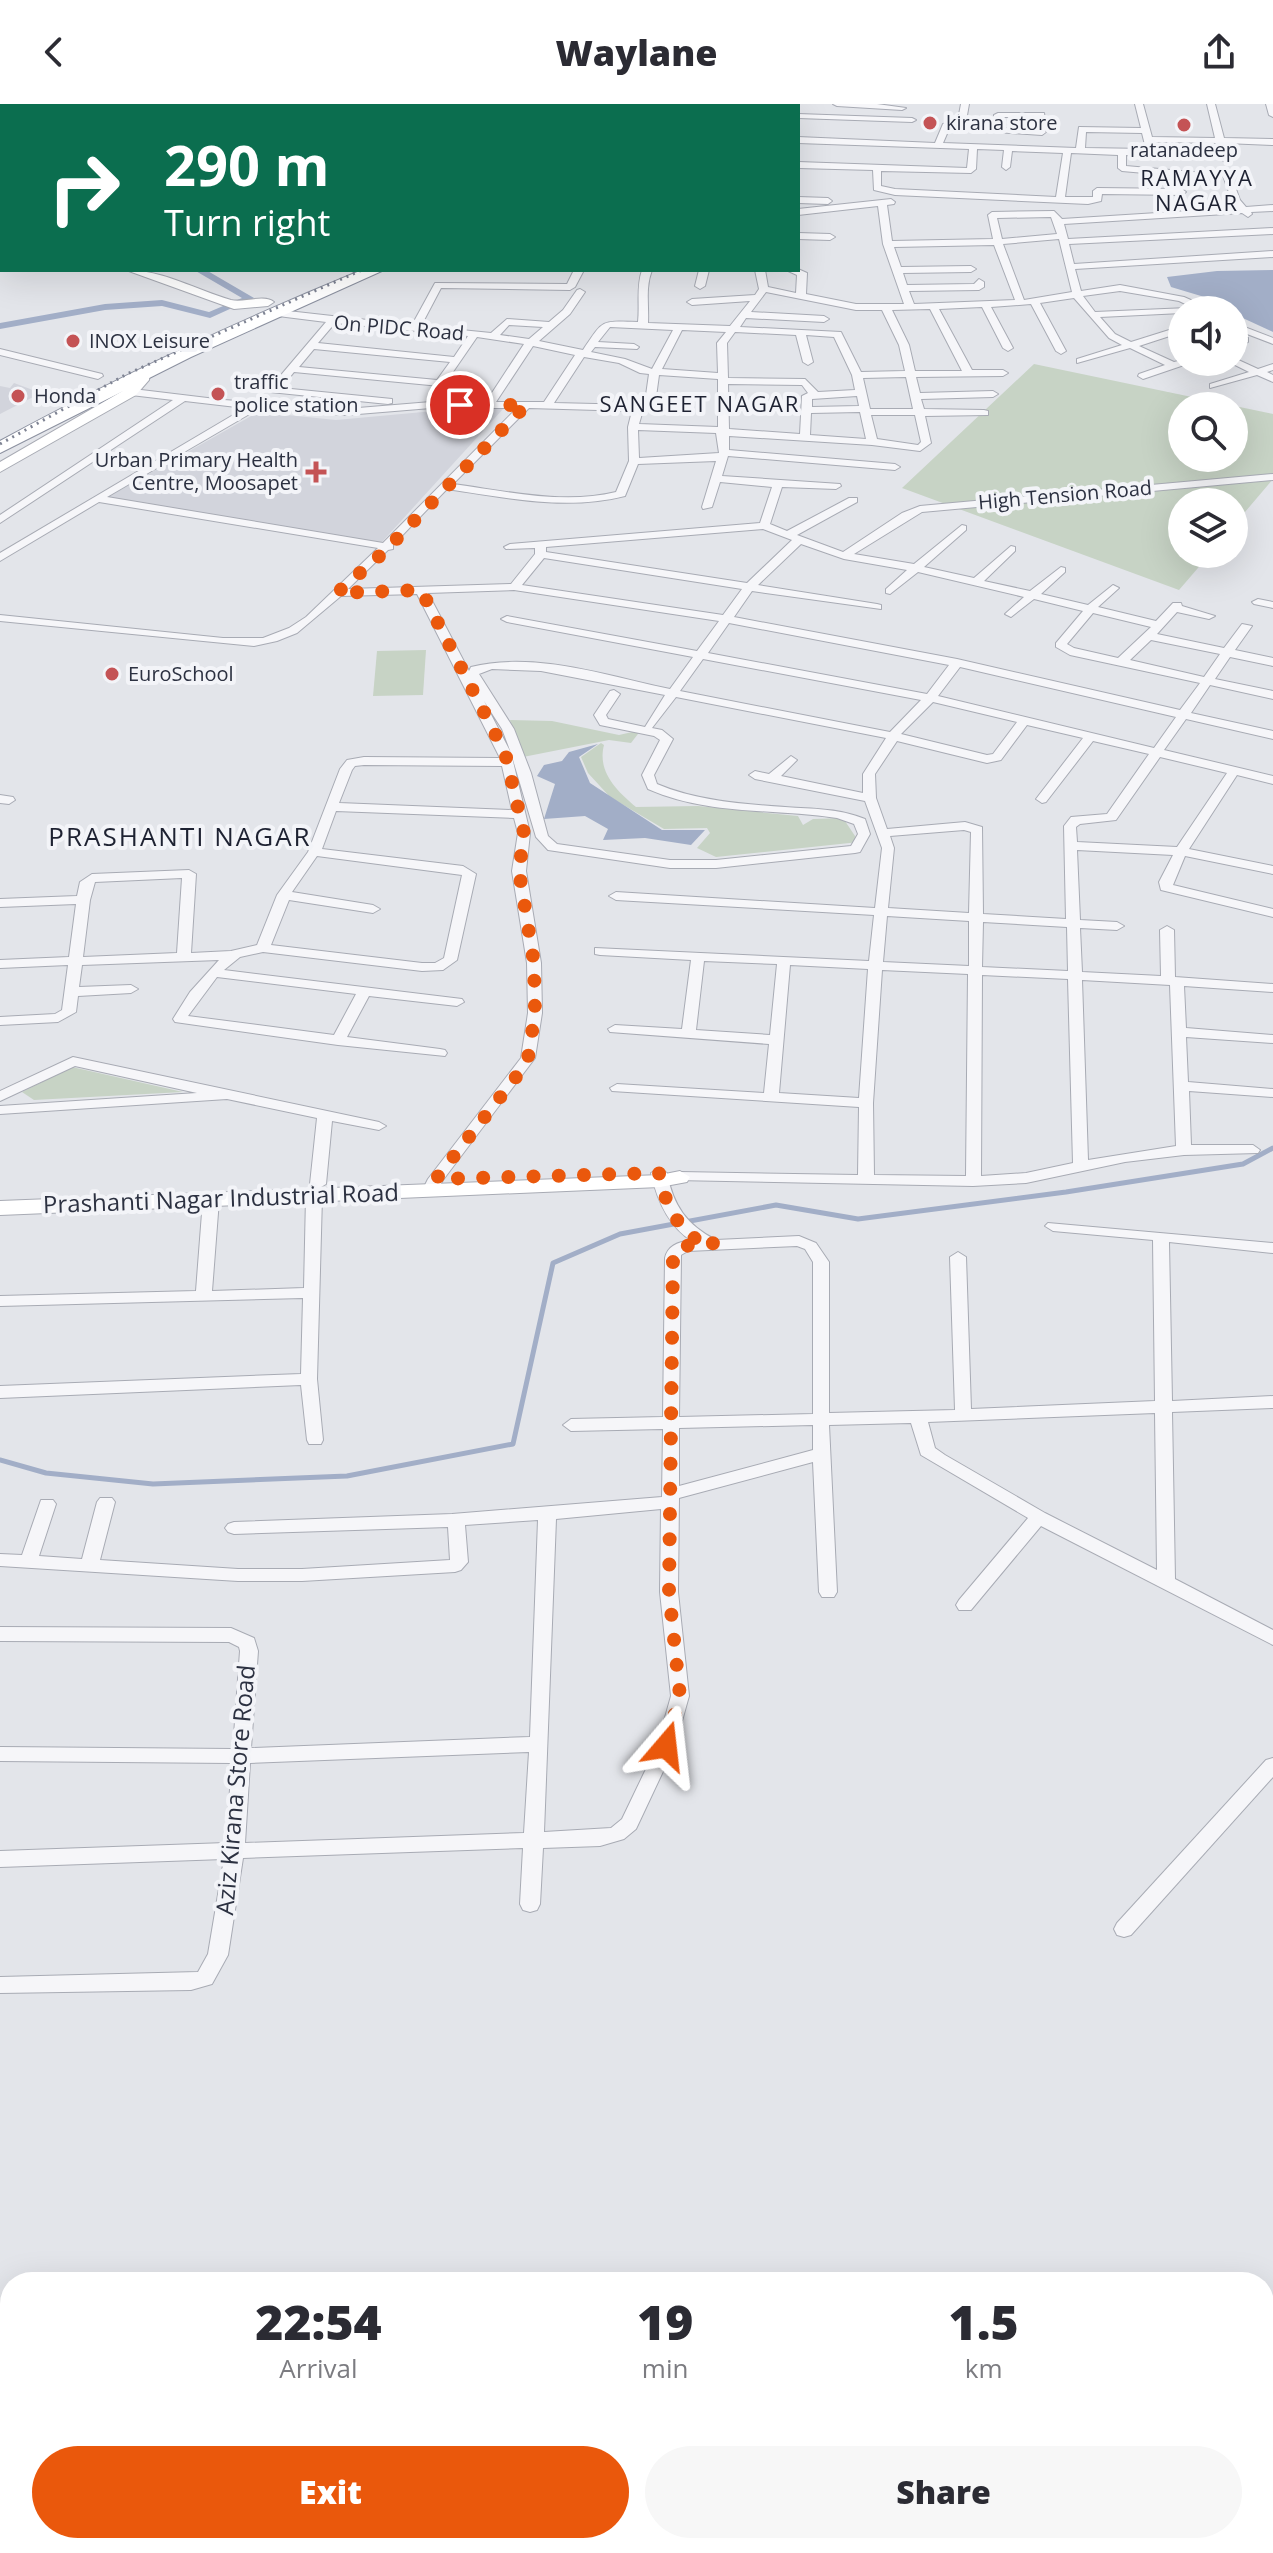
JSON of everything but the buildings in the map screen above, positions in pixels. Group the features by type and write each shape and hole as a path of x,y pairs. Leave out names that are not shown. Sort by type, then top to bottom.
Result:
{"highway":[{"path":"0,448 124,389 143,373 304,287 340,272"},
{"path":"0,432 98,376 235,310 269,307 370,272"}],"street":[{"path":"816,117 835,104 902,108"},
{"path":"938,146 944,128 962,121 965,104"},
{"path":"997,104 1010,105"},
{"path":"1042,128 1046,104"},
{"path":"800,140 1067,152 1148,152 1149,135 1139,104"},
{"path":"1211,104 1225,159"},
{"path":"1270,104 1273,115"},
{"path":"1042,128 998,130 998,115 1041,115 1042,128 1043,150"},
{"path":"800,116 912,120"},
{"path":"955,124 988,127"},
{"path":"1080,152 1082,129 1221,141 1273,142"},
{"path":"888,133 888,168"},
{"path":"841,143 842,167"},
{"path":"917,193 922,145"},
{"path":"800,165 971,170 973,147"},
{"path":"1006,167 1008,149"},
{"path":"1060,199 1067,152"},
{"path":"877,167 877,188 895,192 1024,192 1060,199 1094,200 1098,199 1098,184 1116,180 1122,168 1122,152"},
{"path":"1122,168 1201,175"},
{"path":"1225,170 1232,192 1244,211 1269,231 1273,241"},
{"path":"1184,174 1182,192 1190,213"},
{"path":"992,194 997,179"},
{"path":"1097,191 1182,192"},
{"path":"800,200 882,203 893,201 895,192"},
{"path":"800,212 865,203"},
{"path":"882,203 888,244 910,307"},
{"path":"1059,222 1273,208"},
{"path":"1021,303 998,242 992,215 1054,214 1059,222 1077,295 1092,315 1112,336 1168,360"},
{"path":"888,244 1269,231"},
{"path":"800,236 830,237"},
{"path":"1069,267 1273,254"},
{"path":"896,270 971,269"},
{"path":"121,272 235,310"},
{"path":"145,272 196,297 235,310"},
{"path":"415,328 438,285 519,288 524,272"},
{"path":"520,285 570,287 578,272"},
{"path":"643,326 645,298 641,287 646,272"},
{"path":"700,286 704,272"},
{"path":"707,507 723,455 722,343 762,293 760,272"},
{"path":"798,272 802,273 801,296"},
{"path":"902,288 979,287 979,282"},
{"path":"692,302 762,293 801,296 856,307 910,307 1021,303 1120,288 1168,296"},
{"path":"1137,289 1152,311"},
{"path":"489,405 529,344 567,312 580,292"},
{"path":"1034,301 1061,351"},
{"path":"985,304 1008,348"},
{"path":"633,427 926,446 904,345 885,306"},
{"path":"933,306 969,374"},
{"name":"On PIDC Road","path":"269,307 331,322 415,328 529,344 654,372 805,382 814,394"},
{"path":"1092,315 1168,311"},
{"path":"745,315 824,319"},
{"path":"331,322 274,390 431,405"},
{"path":"492,338 507,322 551,325"},
{"path":"546,407 566,372 604,326 841,336 857,375 872,442"},
{"path":"0,468 124,389 255,406 346,412 431,405 638,408 650,404 654,372 661,365 678,329"},
{"path":"1248,331 1273,341"},
{"path":"800,333 808,362"},
{"path":"1080,361 1168,333"},
{"path":"292,369 440,383 474,335"},
{"path":"592,344 634,347"},
{"path":"314,346 456,360"},
{"path":"0,352 98,376"},
{"path":"1214,386 1273,367"},
{"path":"1143,376 1168,368"},
{"path":"1248,368 1273,379"},
{"path":"857,375 1003,373"},
{"path":"346,412 350,397 363,376"},
{"path":"805,438 807,396 861,393"},
{"path":"914,396 993,394"},
{"path":"0,520 183,398"},
{"path":"0,618 258,642 281,636 304,625 389,547 526,405"},
{"path":"0,558 255,406"},
{"path":"447,486 565,500 608,499 621,494 634,461 633,427 638,408"},
{"path":"806,410 984,413"},
{"path":"634,461 723,455 895,467"},
{"path":"716,479 836,486"},
{"name":"High Tension Road","path":"844,556 906,515 1273,479"},
{"path":"764,526 778,484"},
{"path":"97,498 389,547"},
{"path":"650,725 750,586 794,537 853,500"},
{"path":"514,587 540,550 764,526 844,556 916,568 1158,625"},
{"path":"890,591 962,528"},
{"path":"510,547 877,607"},
{"path":"976,582 1011,549"},
{"path":"1011,614 1061,570"},
{"path":"337,593 514,587 727,619 957,663 1273,735"},
{"path":"1113,588 1091,608 1060,645 1070,651 1273,695"},
{"path":"421,590 508,762 524,833 519,871 534,963 532,1047 516,1077 433,1185"},
{"path":"1258,602 1273,605"},
{"path":"1121,662 1175,607 1209,616"},
{"path":"507,619 930,698 1273,780"},
{"path":"1081,1167 1069,846 1072,822 1111,817 1154,752 1210,681 1224,653 1246,626"},
{"path":"1149,636 1273,662"},
{"path":"866,1179 871,1007 888,848 870,798 869,774 895,734 930,698 957,663"},
{"path":"614,694 600,715 604,722 658,733 667,739 648,775 652,786 681,796 753,807 838,812 860,822 864,834 855,849 716,864 670,864 553,847 542,837 525,773 508,729 473,674 485,666 532,668 895,734 993,758 997,757 1024,721"},
{"path":"1042,799 1090,737"},
{"path":"773,777 791,760"},
{"path":"263,948 284,895 314,852 351,763 508,762"},
{"path":"1234,771 1181,851 1166,887 1273,913"},
{"path":"755,775 870,798"},
{"path":"334,807 520,814"},
{"path":"882,833 965,826 974,828 977,917 973,1181"},
{"path":"1069,846 1181,851 1269,869 1273,855"},
{"path":"0,964 233,955 263,948 422,967 438,967 450,960 469,874 463,870 314,852"},
{"path":"0,1021 65,1016 72,992 83,900 87,882 92,878 189,874 184,957"},
{"path":"284,895 373,909"},
{"path":"616,896 1117,926"},
{"path":"0,903 83,900"},
{"path":"1167,930 1178,1032 1184,1150"},
{"path":"600,951 1273,988"},
{"path":"233,955 201,987 180,1019 440,1053"},
{"path":"689,1034 698,956"},
{"path":"771,1096 784,960"},
{"path":"216,973 457,1002"},
{"path":"72,992 131,989"},
{"path":"338,1041 365,991"},
{"path":"615,1029 775,1040"},
{"path":"1178,1032 1273,1039"},
{"path":"0,1097 73,1061 379,1126"},
{"path":"1181,1086 1273,1093"},
{"path":"617,1088 866,1103"},
{"path":"0,1110 227,1095"},
{"path":"315,1440 309,1379 310,1293 316,1190 325,1115"},
{"name":"Prashanti Nagar Industrial Road","path":"0,1194 866,1179 973,1181 1026,1178 1125,1157 1184,1150 1253,1150"},
{"path":"666,1183 687,1231 699,1240 716,1243"},
{"name":"Prashanti Nagar Industrial Road","path":"0,1208 211,1200 316,1190"},
{"path":"204,1296 211,1200"},
{"path":"1053,1226 1273,1248"},
{"path":"1161,1236 1166,1584"},
{"path":"0,1859 600,1838 617,1834 629,1824 666,1746 680,1696 669,1592 674,1253 684,1246 799,1241 811,1246 821,1262 820,1420 828,1592"},
{"path":"958,1257 963,1415"},
{"path":"0,1301 310,1293"},
{"path":"0,1392 309,1379"},
{"path":"571,1425 918,1417 1273,1402"},
{"path":"918,1417 927,1451 1039,1517 1273,1638"},
{"path":"234,1528 547,1516 670,1498 821,1454"},
{"path":"90,1563 106,1502"},
{"path":"29,1560 47,1504"},
{"path":"530,1904 547,1516"},
{"path":"965,1605 1039,1517"},
{"path":"0,1560 90,1563 238,1575 302,1575 455,1566 459,1562 456,1520"},
{"name":"Aziz Kirana Store Road","path":"0,1634 231,1635 248,1643 249,1651 235,1849 218,1955 205,1978 191,1982 0,1985"},
{"path":"0,1754 240,1756 539,1744"},
{"path":"1124,1929 1273,1765"}],"shaded area":[{"path":"14,383 41,393 0,414 0,386 10,388"},
{"path":"503,409 381,543 108,497 258,412 336,420 445,410"}],"green space":[{"path":"1034,364 1168,392 1168,472 1248,472 1248,409 1273,414 1273,479 1248,508 1248,488 1168,488 1168,568 1198,568 1179,590 902,488"},
{"path":"426,650 423,695 373,696 377,651"},
{"path":"510,720 552,721 619,735 641,730 631,743 609,740 523,757 516,746"},
{"path":"601,743 604,745 603,764 610,780 636,807 698,806 798,816 803,825 813,819 843,818 859,842 716,857 697,848 710,833 707,828 664,829 610,797 588,773 581,757"},
{"path":"72,1067 183,1092 34,1100 22,1092"}],"water":[{"path":"1273,270 1273,332 1248,320 1248,296 1201,296 1171,287 1167,277 1217,271"},
{"path":"598,744 579,757 590,783 662,830 705,830 691,845 645,838 603,840 608,829 585,816 544,819 555,784 537,776 544,765 562,761 569,752"}],"waterway":[{"path":"0,326 105,307 162,303 210,315 249,298 203,272"},
{"path":"0,1460 46,1473 153,1484 347,1476 513,1444 553,1263 620,1234 776,1205 858,1219 1066,1192 1243,1164 1273,1148"}],"railway":[{"path":"0,444 127,374 357,272"}],"place":[{"name":"kirana store","path":"930,123"},
{"name":"ratanadeep","path":"1184,125"},
{"name":"INOX Leisure","path":"73,341"},
{"name":"traffic police station","path":"218,394"},
{"name":"Honda","path":"18,396"},
{"name":"Urban Primary Health Centre, Moosapet","path":"316,472"},
{"name":"EuroSchool","path":"112,674"}],"district":[{"name":"RAMAYYA NAGAR","path":"1197,190"},
{"name":"SANGEET NAGAR","path":"700,404"},
{"name":"PRASHANTI NAGAR","path":"180,837"}],"route":[{"path":"460,405 526,405 384,552 337,593 421,590 505,753 524,833 519,871 534,963 532,1047 516,1077 436,1179 659,1173 665,1199 687,1231 699,1240 716,1243 684,1246 674,1253 673,1258 669,1592 680,1696 666,1746"}]}
